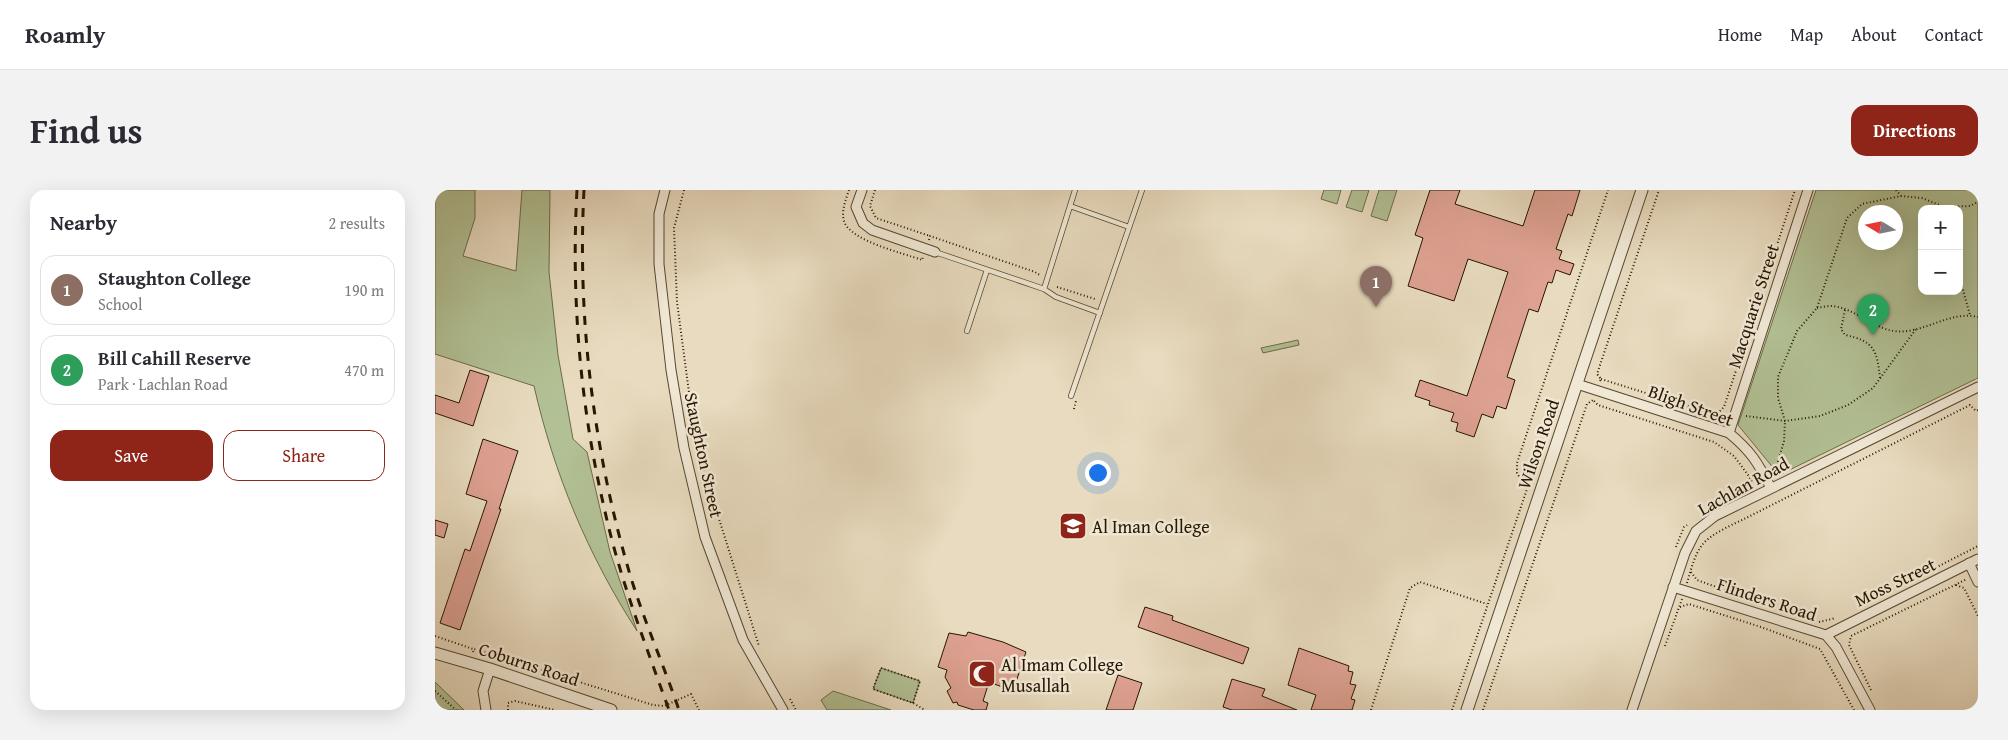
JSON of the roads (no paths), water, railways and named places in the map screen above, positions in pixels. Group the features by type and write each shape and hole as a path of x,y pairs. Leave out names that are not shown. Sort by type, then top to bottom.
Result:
{"street":[{"name":"Staughton Street","path":"665,190 659,214 659,264 671,370 684,448 705,537 743,640 783,710"},
{"path":"862,190 857,207 863,224 872,230 935,252"},
{"name":"Wilson Road","path":"1467,710 1642,190"},
{"name":"Macquarie Street","path":"1729,433 1808,190"},
{"name":"Bligh Street","path":"1577,384 1729,433 1756,458 1771,488"},
{"name":"Lachlan Road","path":"1632,710 1685,553 1696,531 1715,516 1978,387"},
{"name":"Moss Street","path":"1826,635 1978,559"},
{"path":"1969,564 1976,578"},
{"name":"Flinders Road","path":"1673,587 1826,635 1836,647 1870,710"},
{"name":"Coburns Road","path":"435,653 490,669 611,710"},
{"path":"486,710 483,692 490,669"}],"lane":[{"path":"1044,289 1075,190"},
{"path":"1071,396 1142,190"},
{"path":"1070,206 1129,227"},
{"path":"935,252 1044,289 1056,297 1100,313"},
{"path":"967,331 987,270"}],"railway":[{"path":"577,190 575,269 579,350 589,429 617,559 669,710"},
{"path":"584,190 583,288 586,337 598,435 618,531 631,578 679,710"}],"place":[{"name":"Staughton College","path":"1376,307"},
{"name":"Bill Cahill Reserve","path":"1873,335"},
{"name":"Al Iman College","path":"1073,526"},
{"name":"Al Imam College Musallah","path":"982,674"}]}
